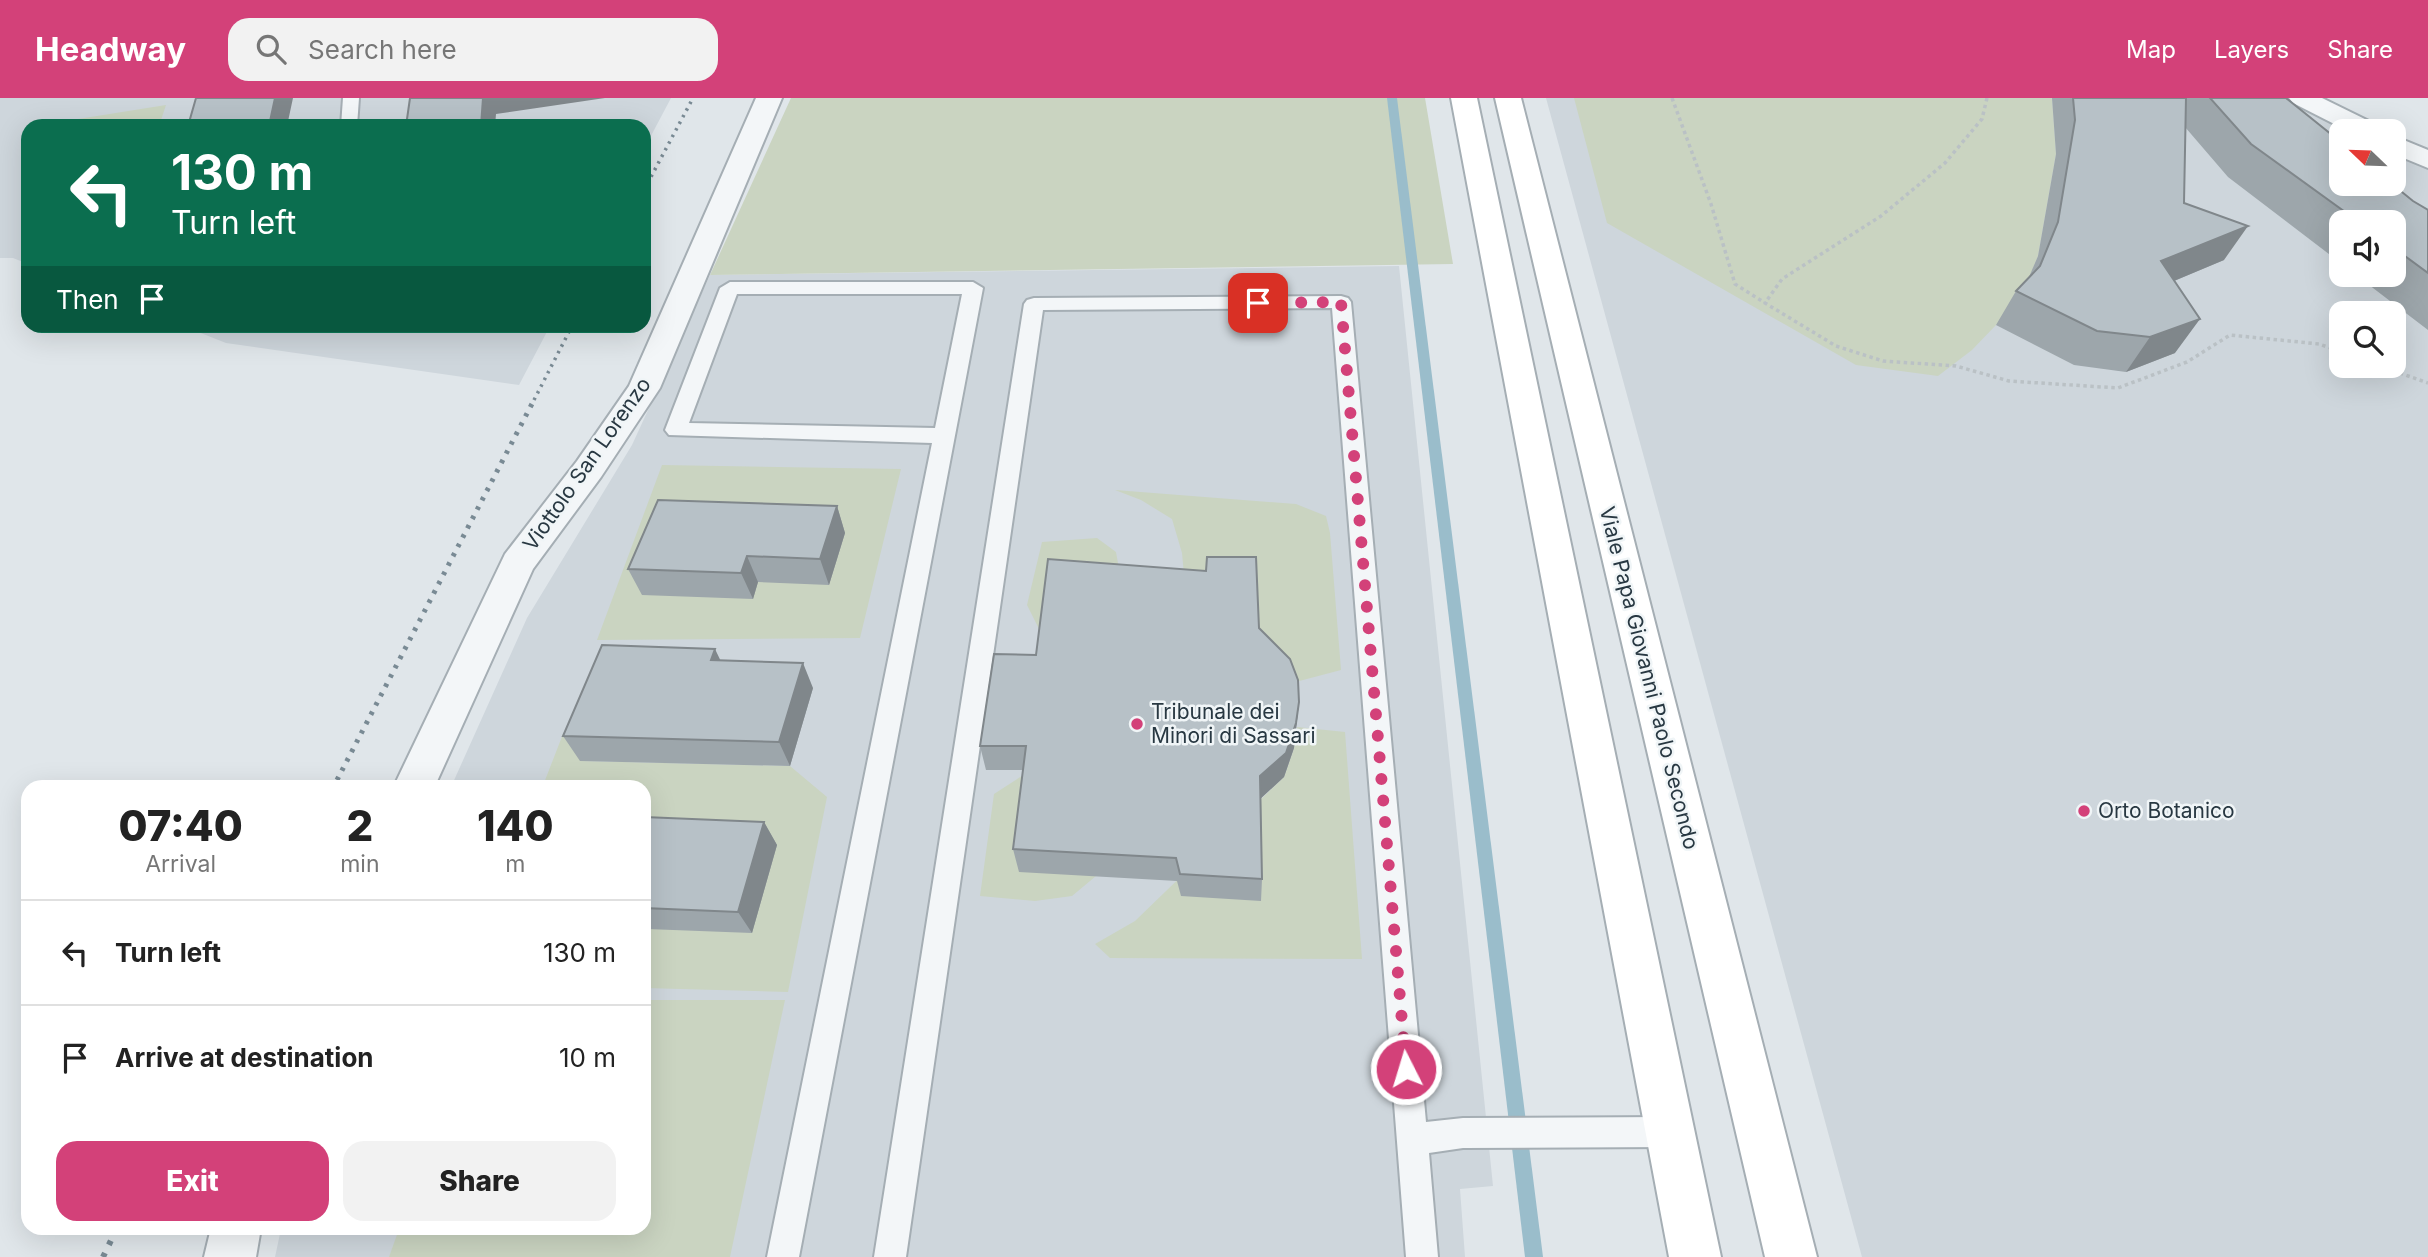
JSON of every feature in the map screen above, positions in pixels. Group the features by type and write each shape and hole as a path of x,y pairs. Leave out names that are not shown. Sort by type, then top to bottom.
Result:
{"main road":[{"path":"1464,98 1695,1257"},
{"name":"Viale Papa Giovanni Paolo Secondo","path":"1508,98 1790,1257"}],"street":[{"name":"Viottolo San Lorenzo","path":"418,780 518,563 589,468 644,388 769,98"},
{"path":"2302,98 2344,119"},
{"path":"2406,150 2428,160"},
{"path":"230,1257 235,1235"}],"lane":[{"path":"350,119 351,98"},
{"path":"783,1257 946,436 974,288 730,288 676,430 946,436"},
{"path":"890,1257 1034,304 1341,302 1422,1257"},
{"path":"1412,1139 1464,1133 1670,1132"}],"path":[{"path":"1672,98 1711,204 1735,284 1836,346 1883,361 1956,366 2009,381 2118,387 2187,362 2230,335 2319,344 2329,347"},
{"path":"1765,303 1782,279 1881,216 1945,163 1982,119 1987,98"},
{"path":"2406,375 2428,383"}],"shaded area":[{"path":"0,98 671,98 651,136 651,119 21,119 21,261 0,258"},
{"name":"Orto Botanico","path":"1546,98 2305,98 2340,119 2329,119 2329,196 2406,196 2406,157 2428,169 2428,1257 1862,1257"},
{"path":"1399,266 1493,1186 1460,1189 1465,1257 275,1257 280,1235 651,1235 651,780 454,780 527,618 632,445 710,275"},
{"path":"201,333 546,333 519,385 226,343"}],"green space":[{"path":"791,98 1425,98 1453,264 710,275"},
{"path":"1574,98 2052,98 2056,154 2038,256 2020,300 1972,350 1938,376 1856,365 1607,223"},
{"path":"166,105 161,119 78,119"},
{"path":"662,465 901,469 860,638 597,640"},
{"path":"1115,490 1296,504 1326,516 1330,533 1341,670 1288,684 1186,596 1182,553 1172,519 1141,500"},
{"path":"1097,538 1116,552 1123,591 1045,641 1027,605 1042,542"},
{"path":"1297,727 1345,732 1362,959 1110,958 1095,944 1135,921 1284,777 1294,748"},
{"path":"563,734 591,734 581,761 790,766 827,797 788,992 651,988 651,780 545,780"},
{"path":"1031,770 1096,876 1072,896 1035,901 980,896 994,794"},
{"path":"651,1000 785,1000 730,1257 389,1257 397,1235 651,1235"}],"building":[{"path":"196,98 275,98 270,119 190,119"},
{"path":"410,98 483,98 482,119 407,119"},
{"path":"2073,98 2186,98 2184,203 2248,226 2161,261 2200,319 2150,337 2097,331 2016,291 2040,266 2058,222 2075,120"},
{"path":"2210,98 2286,98 2329,133 2329,196 2406,195 2428,210 2428,273 2406,257 2406,210 2342,210 2251,144"},
{"path":"658,500 837,506 820,559 747,556 741,573 628,569"},
{"path":"1207,557 1256,557 1259,628 1290,659 1298,680 1296,723 1286,753 1260,776 1262,879 1180,874 1176,858 1013,849 1026,746 980,746 994,654 1036,655 1048,559 1206,571"},
{"path":"602,645 715,649 711,660 803,663 779,742 563,736"},
{"path":"651,817 764,822 738,912 651,908"}],"waterway":[{"path":"1392,98 1534,1257"}],"railway":[{"path":"651,177 693,98"},
{"path":"534,400 568,333"},
{"path":"337,780 535,398"},
{"path":"103,1257 114,1235"}],"place":[{"name":"Tribunale dei Minori di Sassari","path":"1137,724"},
{"name":"Orto Botanico","path":"2084,811"}],"route":[{"path":"1258,303 1341,302 1406,1069"}]}
